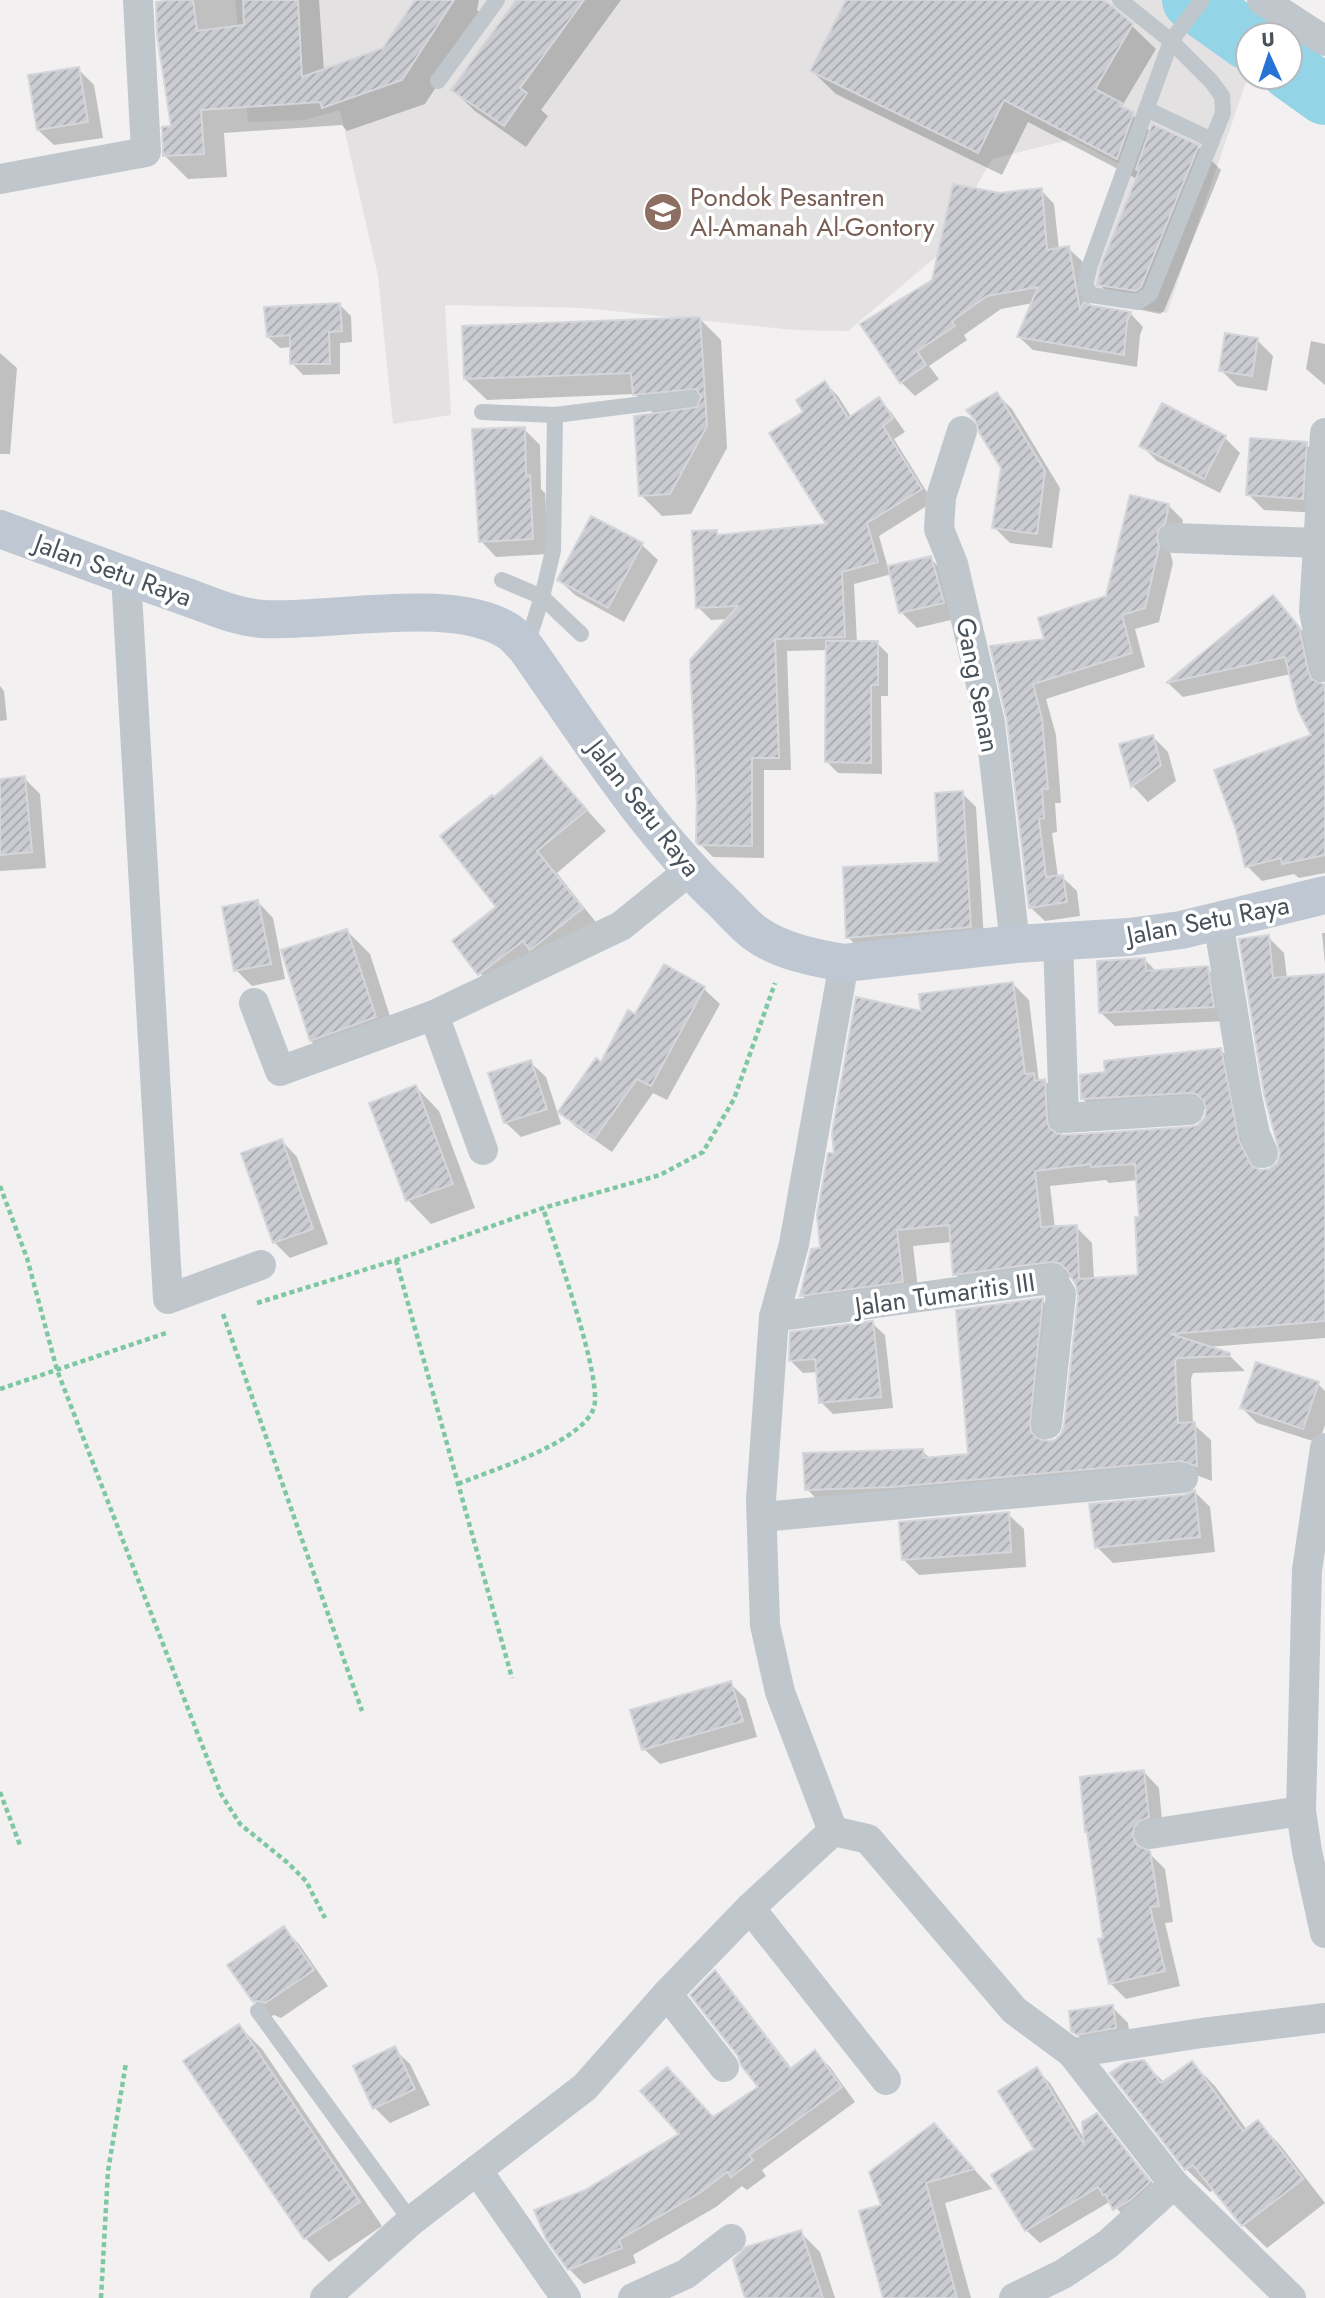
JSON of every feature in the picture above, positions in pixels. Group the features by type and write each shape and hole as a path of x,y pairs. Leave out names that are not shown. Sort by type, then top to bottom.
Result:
{"street":[{"path":"0,179 146,152 138,0"},
{"path":"1262,0 1325,41"},
{"name":"Gang Senan","path":"962,431 941,497 939,529 953,564 990,723 1015,944"},
{"path":"1325,433 1314,611 1325,667"},
{"name":"Jalan Setu Raya","path":"0,528 229,612 263,619 384,613 467,617 510,633 526,648 611,771 689,871 756,934 787,949 820,959 844,963 1015,944 1129,937 1181,930 1325,895"},
{"path":"1174,538 1318,542"},
{"path":"126,576 168,1299 261,1265"},
{"path":"254,1003 280,1071 434,1015 621,926 689,871"},
{"path":"1218,921 1247,1097 1255,1134 1263,1153"},
{"path":"1058,941 1064,1118 1189,1110"},
{"path":"833,1831 780,1692 765,1625 762,1517 774,1317 794,1244 844,963"},
{"path":"434,1015 483,1150"},
{"name":"Jalan Tumaritis III","path":"774,1317 1052,1279 1061,1294 1047,1424"},
{"path":"1325,1448 1307,1570 1301,1811 1325,1933"},
{"path":"762,1517 1183,1478"},
{"path":"1150,1834 1301,1811"},
{"path":"325,2298 411,2221 584,2087 667,1994 750,1908 833,1831"},
{"path":"833,1831 868,1839 1014,2010 1072,2053 1174,2184 1291,2298"},
{"path":"750,1908 886,2080"},
{"path":"667,1994 724,2067"},
{"path":"1072,2053 1325,2018"},
{"path":"477,2170 566,2298"},
{"path":"1014,2298 1063,2274 1108,2245 1174,2184"},
{"path":"633,2298 686,2274 731,2239"}],"lane":[{"path":"438,81 497,0"},
{"path":"1120,0 1171,41 1211,80 1222,96 1223,113 1150,294 1138,302 1091,295 1085,285 1171,41 1202,0"},
{"path":"1148,110 1212,140"},
{"path":"482,412 555,415 691,398"},
{"path":"526,648 542,597 552,551 555,415"},
{"path":"502,580 542,597 580,635"},
{"path":"257,2011 411,2221"}],"path":[{"path":"249,1306 396,1260 543,1208 660,1175 703,1152 734,1099 787,949"},
{"path":"0,1185 27,1258 57,1370 221,1794 240,1824 268,1845 306,1881 325,1917"},
{"path":"458,1484 559,1442 579,1427 594,1409 595,1390 587,1350 543,1208"},
{"path":"396,1260 513,1678"},
{"path":"236,1310 223,1314 362,1711"},
{"path":"0,1389 172,1331"},
{"path":"0,1792 20,1845"},
{"path":"101,2298 108,2171 127,2063"}],"shaded area":[{"name":"Pondok Pesantren Al-Amanah Al-Gontory","path":"235,0 1174,0 1234,41 1234,91 1243,91 1167,313 1084,300 1127,168 1072,139 992,159 937,256 848,331 793,330 584,308 445,305 451,415 393,424 378,276 340,110 305,120 248,122"}],"building":[{"path":"193,0 197,31 244,25 243,0 298,0 302,77 383,48 415,0 454,0 402,80 322,108 320,102 201,110 204,154 163,156 162,127 171,126 157,35 156,2"},
{"path":"516,0 584,0 520,88 527,93 504,126 451,90"},
{"path":"846,0 1103,0 1133,24 1095,89 1134,112 1117,159 1004,100 978,153 810,71"},
{"path":"79,67 88,122 37,130 28,75"},
{"path":"1152,124 1199,145 1141,287 1136,291 1097,285 1100,268 1139,171 1136,169"},
{"path":"953,184 1000,193 1042,188 1047,250 1069,246 1080,310 1084,302 1131,312 1127,321 1124,355 1017,337 1038,287 987,296 952,321 955,326 917,351 926,365 900,383 860,324 932,280"},
{"path":"340,303 342,331 329,332 330,364 290,364 290,335 267,337 264,307"},
{"path":"700,317 707,426 670,494 639,496 634,416 697,407 701,397 696,389 633,395 631,373 464,379 462,326"},
{"path":"1225,333 1258,338 1252,376 1219,371"},
{"path":"825,381 848,418 879,397 893,418 883,426 922,489 867,523 878,562 842,572 845,637 775,639 779,758 752,758 752,846 699,845 696,842 697,795 690,660 738,606 696,608 692,531 717,530 717,535 826,524 769,433 803,412 796,400"},
{"path":"997,392 1045,471 1037,534 992,528 1001,468 979,432 975,420 966,410"},
{"path":"1162,403 1226,436 1204,479 1139,446"},
{"path":"525,427 526,476 530,475 533,539 479,542 472,429"},
{"path":"1250,438 1307,442 1303,499 1246,495"},
{"path":"1130,495 1169,504 1165,524 1159,529 1157,537 1159,547 1145,608 1122,615 1132,653 1033,684 1042,719 1048,789 1042,789 1044,818 1039,819 1046,877 1063,875 1067,902 1029,908 1007,721 990,646 1044,639 1038,618 1106,596"},
{"path":"591,516 643,543 608,608 557,580"},
{"path":"931,556 944,603 899,613 888,566"},
{"path":"1273,595 1299,627 1311,678 1325,684 1325,855 1282,864 1281,858 1245,867 1236,830 1214,770 1311,735 1298,710 1285,657 1166,683"},
{"path":"826,641 878,641 878,685 871,685 871,763 825,762"},
{"path":"1153,735 1161,765 1131,787 1119,744"},
{"path":"541,757 587,810 537,851 583,908 530,950 523,941 478,975 452,941 496,907 440,836 492,795 494,797"},
{"path":"25,776 32,852 0,855 0,779"},
{"path":"963,791 971,927 846,938 843,867 939,862 935,793"},
{"path":"258,900 271,964 234,971 222,907"},
{"path":"347,929 376,1017 310,1041 281,950"},
{"path":"1269,935 1273,978 1325,974 1325,1321 1171,1334 1230,1353 1230,1356 1177,1358 1175,1362 1178,1423 1195,1422 1197,1466 1181,1461 892,1487 805,1490 803,1453 923,1449 924,1458 968,1454 956,1310 1043,1298 1030,1423 1031,1432 1037,1438 1055,1440 1064,1426 1078,1296 1076,1285 1059,1263 953,1275 949,1225 897,1230 903,1282 800,1296 811,1249 820,1248 817,1215 828,1153 834,1153 832,1133 856,997 921,1011 919,994 1013,982 1025,1074 1034,1073 1035,1081 1045,1079 1049,1127 1064,1135 1198,1125 1205,1117 1206,1108 1203,1100 1196,1094 1081,1099 1080,1075 1105,1072 1104,1061 1221,1048 1239,1141 1252,1166 1260,1170 1269,1169 1277,1163 1280,1154 1264,1094 1239,939","holes":["1091,1164 1091,1167 1135,1164 1139,1217 1135,1217 1138,1275 1079,1279 1077,1225 1041,1227 1035,1171"]},
{"path":"1145,958 1146,971 1208,966 1214,1007 1099,1013 1097,961"},
{"path":"664,964 705,987 651,1086 637,1079 595,1138 558,1112 596,1058 601,1062 628,1010 635,1014"},
{"path":"531,1060 547,1109 504,1123 488,1073"},
{"path":"416,1085 453,1184 406,1201 369,1103"},
{"path":"282,1139 313,1229 273,1243 241,1153"},
{"path":"873,1321 881,1397 819,1403 815,1359 789,1361 790,1332"},
{"path":"1256,1362 1319,1382 1303,1429 1240,1408"},
{"path":"1195,1490 1200,1537 1095,1548 1089,1504 1185,1495"},
{"path":"1009,1512 1011,1552 902,1560 899,1522"},
{"path":"731,1681 743,1721 642,1750 630,1710"},
{"path":"1144,1770 1149,1817 1139,1821 1133,1836 1137,1845 1150,1851 1159,1906 1150,1907 1165,1971 1109,1984 1098,1939 1103,1938 1085,1832 1080,1777"},
{"path":"284,1926 314,1970 265,2003 253,2002 227,1965"},
{"path":"715,1970 790,2069 815,2050 842,2087 749,2155 753,2160 731,2177 727,2172 701,2192 619,2240 622,2248 568,2270 546,2239 534,2210 585,2190 679,2134 640,2091 667,2067 713,2117 758,2087 741,2065 738,2056 690,1995"},
{"path":"1113,2005 1116,2028 1077,2035 1071,2031 1069,2011"},
{"path":"239,2024 360,2202 304,2239 183,2061"},
{"path":"395,2046 415,2089 373,2109 353,2066"},
{"path":"1144,2060 1161,2083 1192,2061 1243,2131 1258,2120 1303,2179 1242,2226 1193,2165 1185,2170 1110,2073 1125,2063"},
{"path":"1037,2067 1084,2145 1082,2122 1097,2113 1150,2182 1130,2200 1113,2210 1098,2187 1025,2231 991,2175 1034,2149 998,2091"},
{"path":"934,2123 974,2169 926,2183 957,2298 883,2298 859,2211 881,2205 869,2172"},
{"path":"801,2230 823,2298 745,2298 733,2260 746,2247"}],"waterway":[{"path":"1192,0 1234,30"},
{"path":"1304,80 1325,95"}],"place":[{"name":"Pondok Pesantren Al-Amanah Al-Gontory","path":"663,212"}]}
